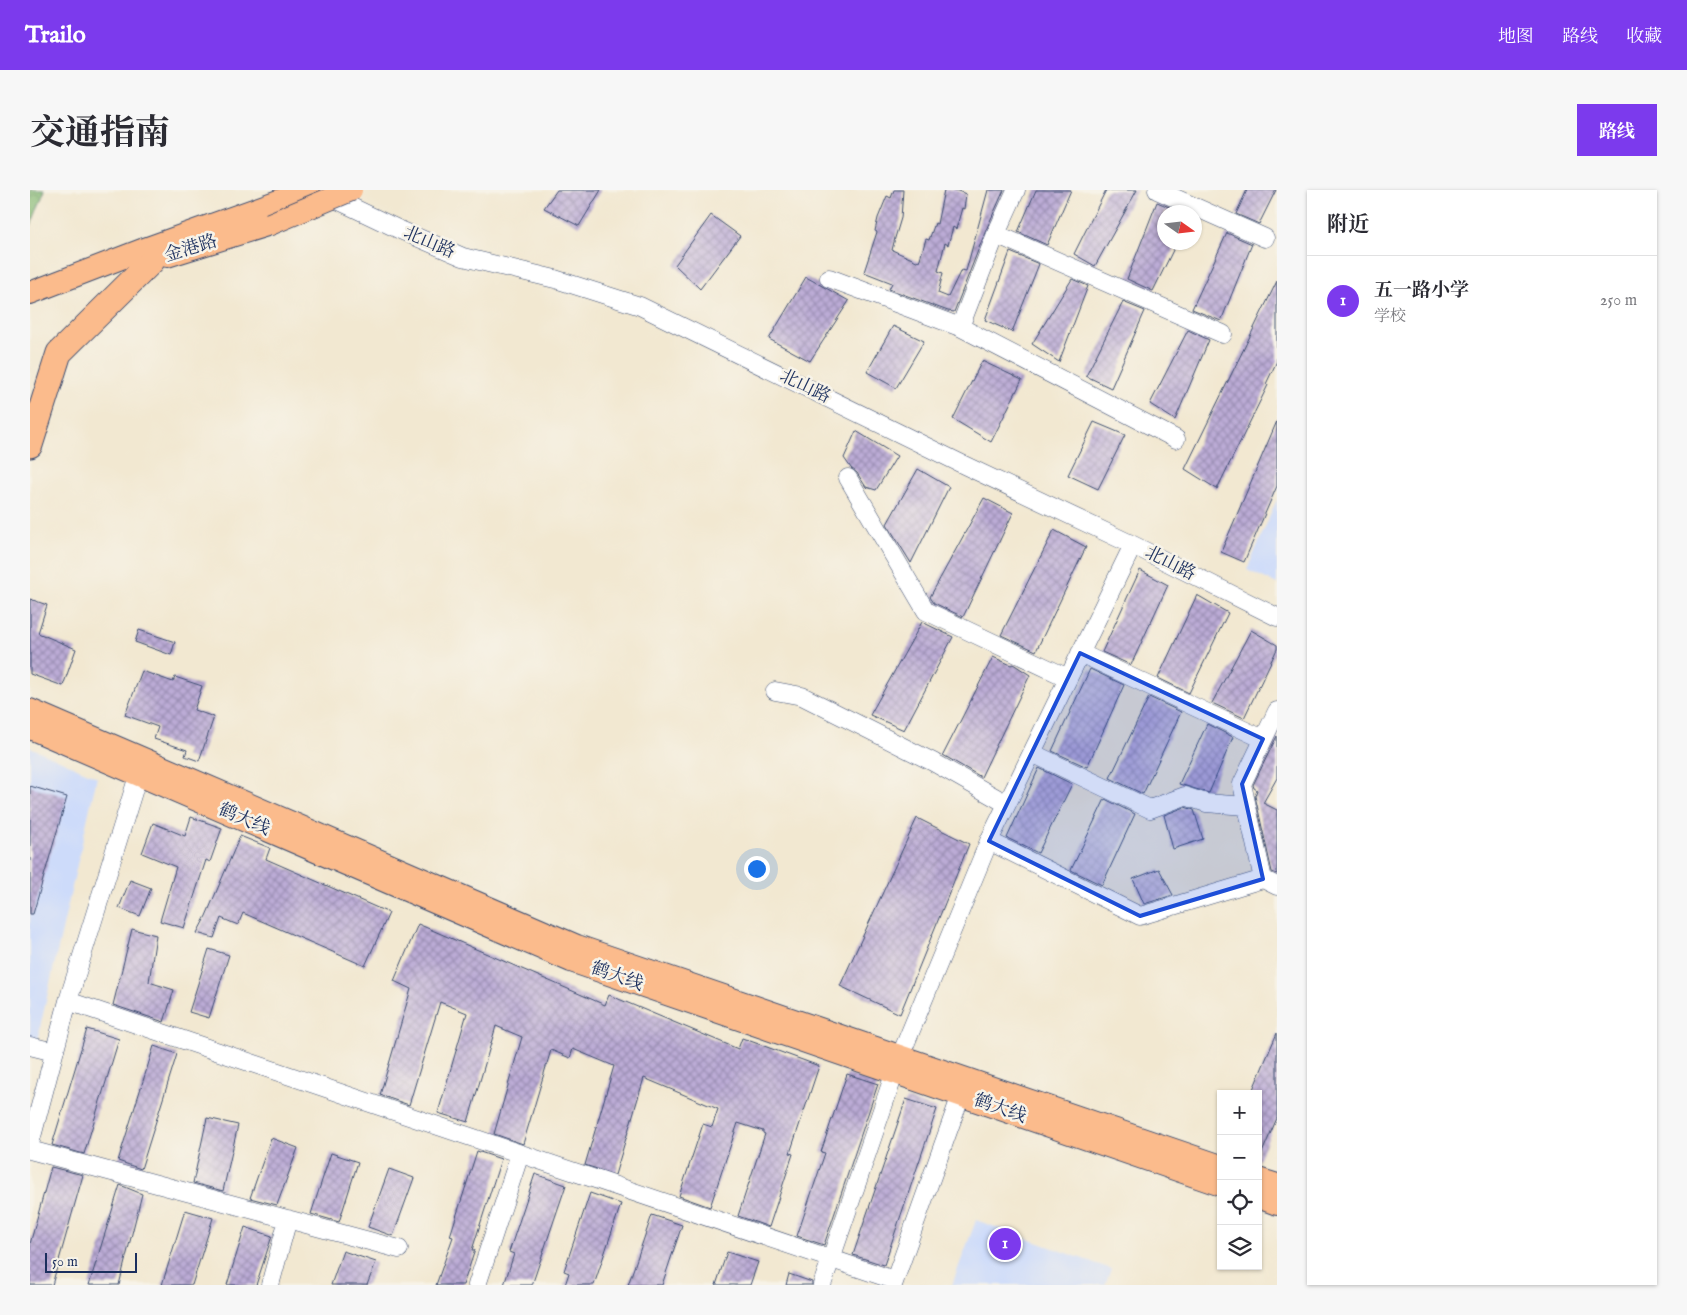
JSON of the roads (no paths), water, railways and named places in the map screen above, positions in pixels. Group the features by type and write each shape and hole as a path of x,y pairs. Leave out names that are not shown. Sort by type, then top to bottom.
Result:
{"highway":[{"path":"30,445 59,353 152,261"}],"main road":[{"name":"金港路","path":"30,293 142,250 309,190"},
{"name":"金港路","path":"30,307 152,261 270,224 351,190"},
{"name":"鹤大线","path":"30,710 140,767 571,961 1217,1165"},
{"name":"鹤大线","path":"30,728 140,767"},
{"name":"鹤大线","path":"898,1065 961,1095 1217,1183"},
{"path":"1261,1180 1277,1185"},
{"path":"1262,1198 1277,1204"}],"street":[{"name":"北山路","path":"322,190 333,198 398,229 463,257 555,279 640,306 964,465 1133,545 1277,618"},
{"path":"960,327 996,234 1016,190"},
{"path":"1157,190 1265,238"},
{"path":"996,234 1223,334"},
{"path":"829,278 960,327 1176,439"},
{"path":"848,478 926,610 1068,678"},
{"path":"822,1285 898,1065 989,842 1133,545"},
{"path":"1080,653 1263,739"},
{"path":"775,690 802,696 933,762 1007,804"},
{"path":"989,842 1140,916 1270,883 1246,806 1242,784 1277,711"},
{"path":"1032,753 1150,809 1185,796 1206,803 1246,806"},
{"path":"31,1133 68,1001 140,767"},
{"path":"68,1001 830,1259 893,1283 961,1095"},
{"path":"30,1046 54,1052"},
{"path":"30,1150 400,1249"},
{"path":"477,1285 520,1154"},
{"path":"270,1285 288,1219"}],"place":[{"name":"五一路小学","path":"1005,1244"}]}
